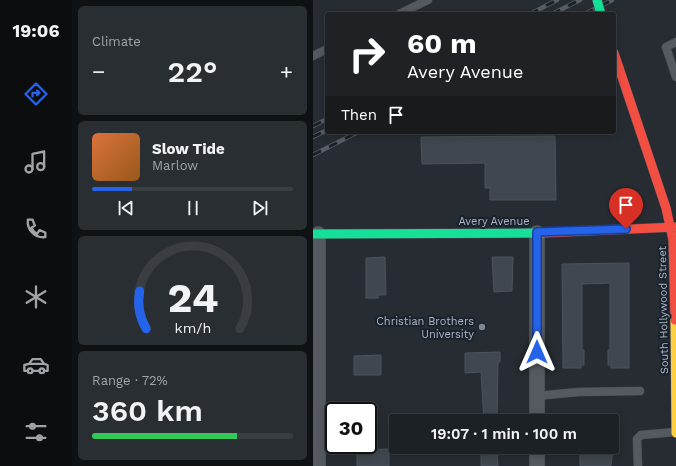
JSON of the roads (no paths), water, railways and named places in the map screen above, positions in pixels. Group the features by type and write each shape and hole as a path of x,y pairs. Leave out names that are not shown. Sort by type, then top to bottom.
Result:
{"main road":[{"path":"597,0 600,12"},
{"name":"South Hollywood Street","path":"616,59 673,227 675,253 676,433"},
{"name":"Avery Avenue","path":"316,234 537,232 673,227"}],"street":[{"path":"537,232 537,414"},
{"path":"316,234 318,466"},
{"path":"537,454 537,466"}],"lane":[{"path":"403,12 428,0"},
{"path":"676,42 666,47 676,78"},
{"path":"313,56 325,51"},
{"path":"537,396 578,392 640,390"},
{"path":"638,466 637,439 641,435 676,433"}],"railway":[{"path":"534,12 557,0"},
{"path":"556,12 580,0"},
{"path":"589,12 612,0"},
{"path":"313,126 325,120"},
{"path":"313,137 325,131"},
{"path":"313,155 354,134"}],"place":[{"name":"Christian Brothers University","path":"482,327"}]}
